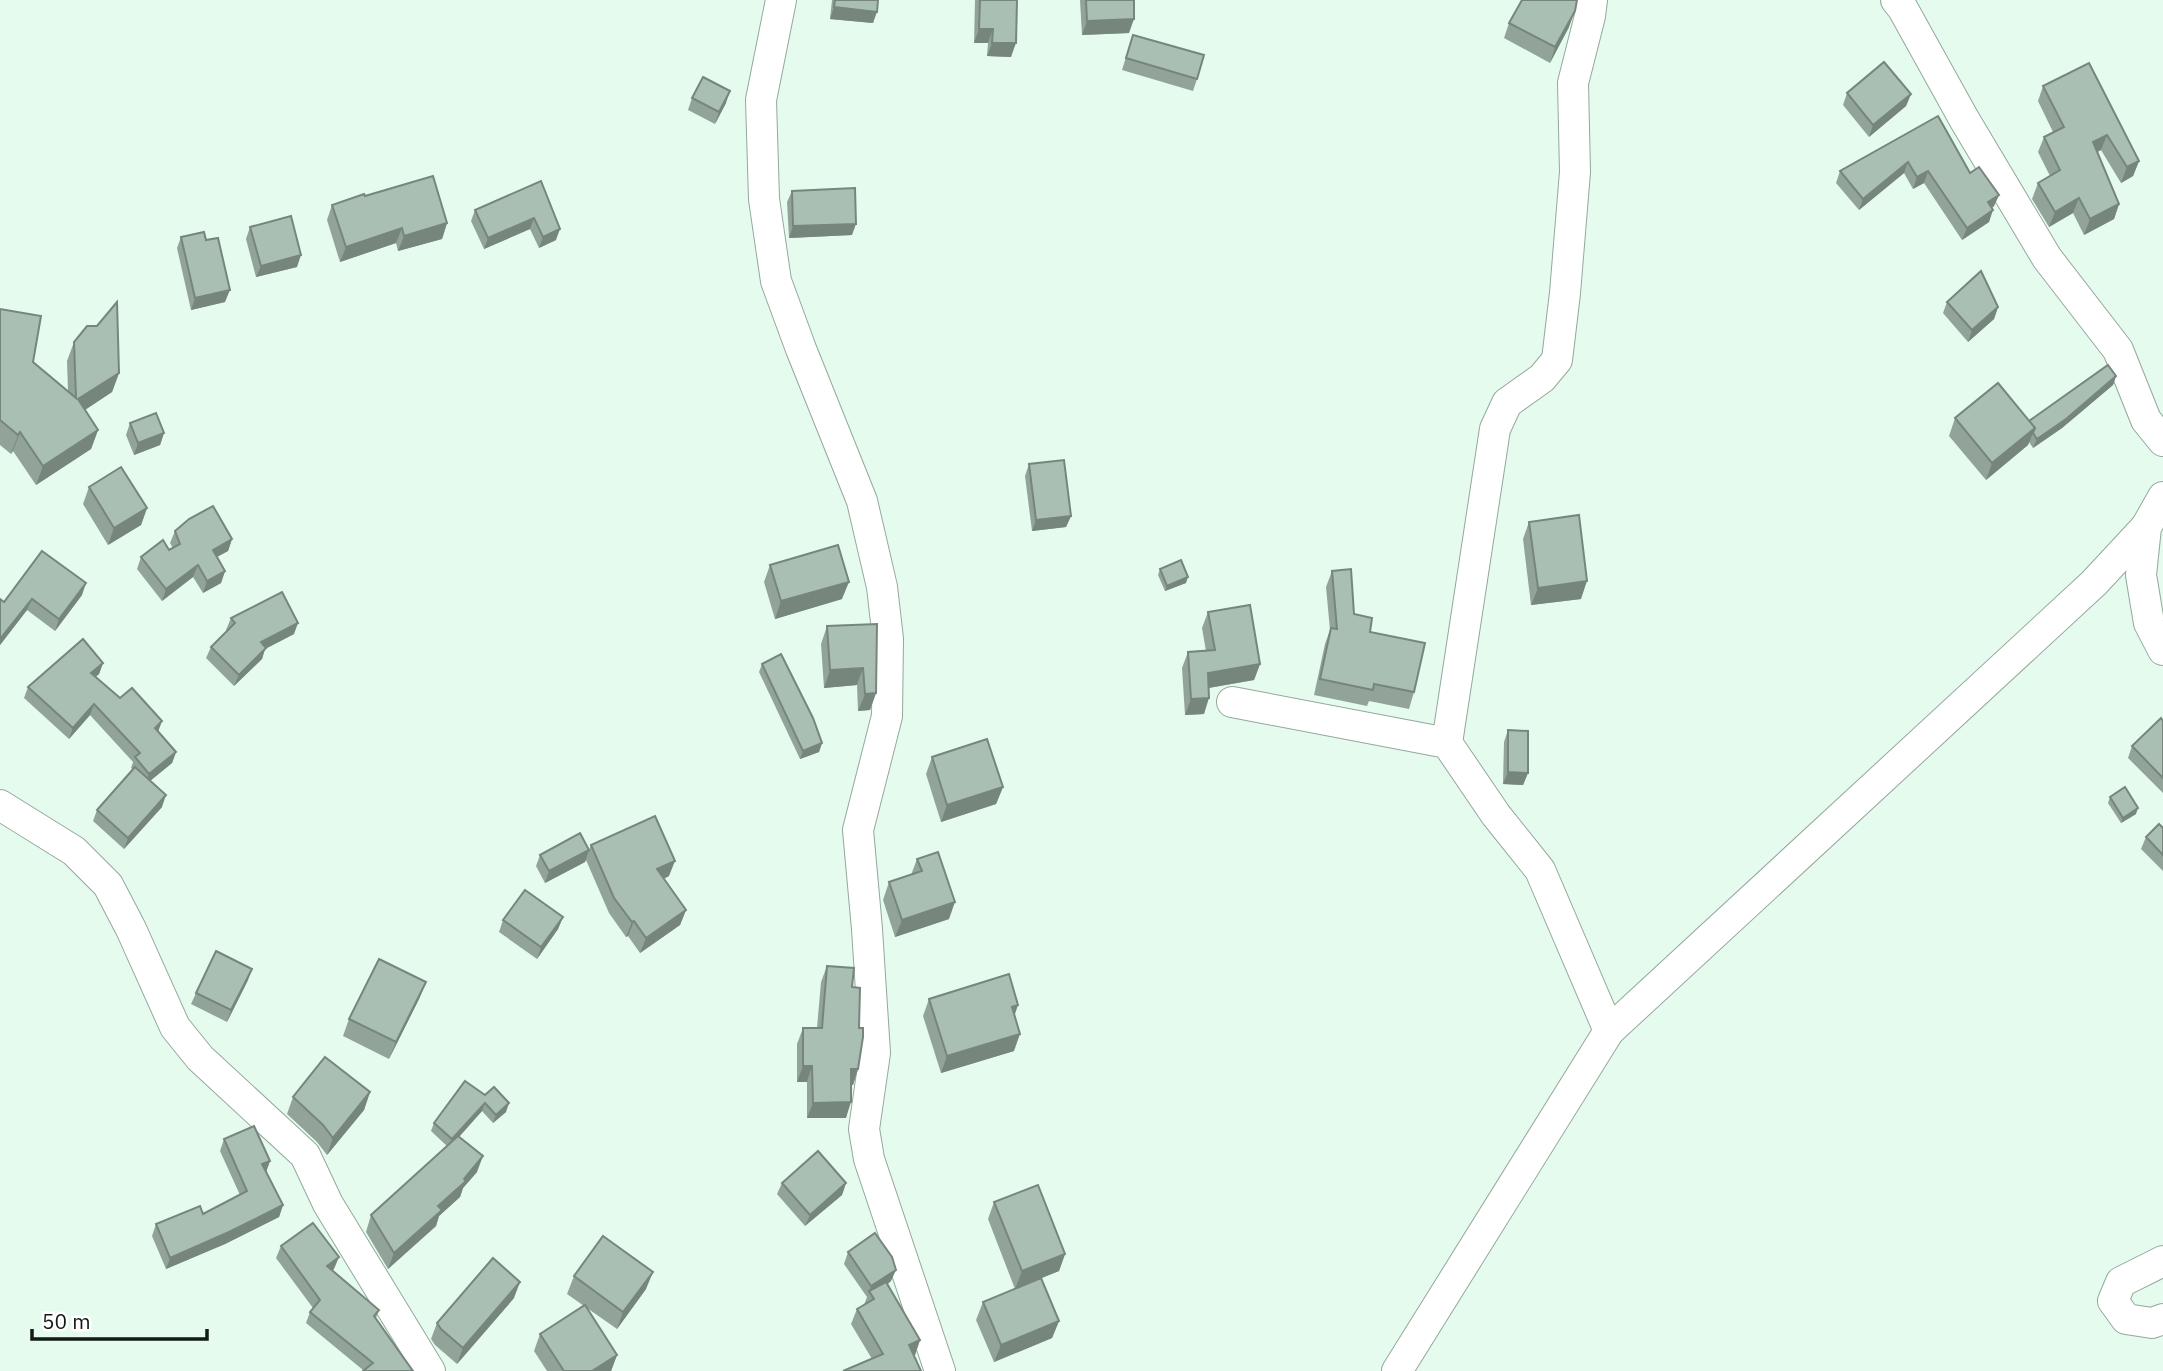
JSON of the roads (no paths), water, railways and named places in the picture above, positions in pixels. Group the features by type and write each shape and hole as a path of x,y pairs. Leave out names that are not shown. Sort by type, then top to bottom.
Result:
{"street":[{"path":"781,0 761,100 764,199 776,281 862,501 882,587 888,639 887,716 858,830 875,1053 864,1129 869,1159 940,1371"},
{"path":"1592,0 1573,83 1575,172 1557,360 1542,378 1507,403 1495,429 1447,743 1496,816 1540,870 1609,1031"},
{"path":"1896,0 2047,258 2118,350 2146,421 2163,441"},
{"path":"1397,1371 1609,1031 2094,583 2146,527 2163,497"},
{"path":"2146,527 2141,575 2149,623 2163,650"},
{"path":"1232,702 1447,743"},
{"path":"0,805 74,850 108,885 175,1027 200,1058 305,1155 328,1204 430,1371"},
{"path":"2163,1261 2121,1282 2113,1301 2126,1319 2152,1323 2163,1319"}]}
